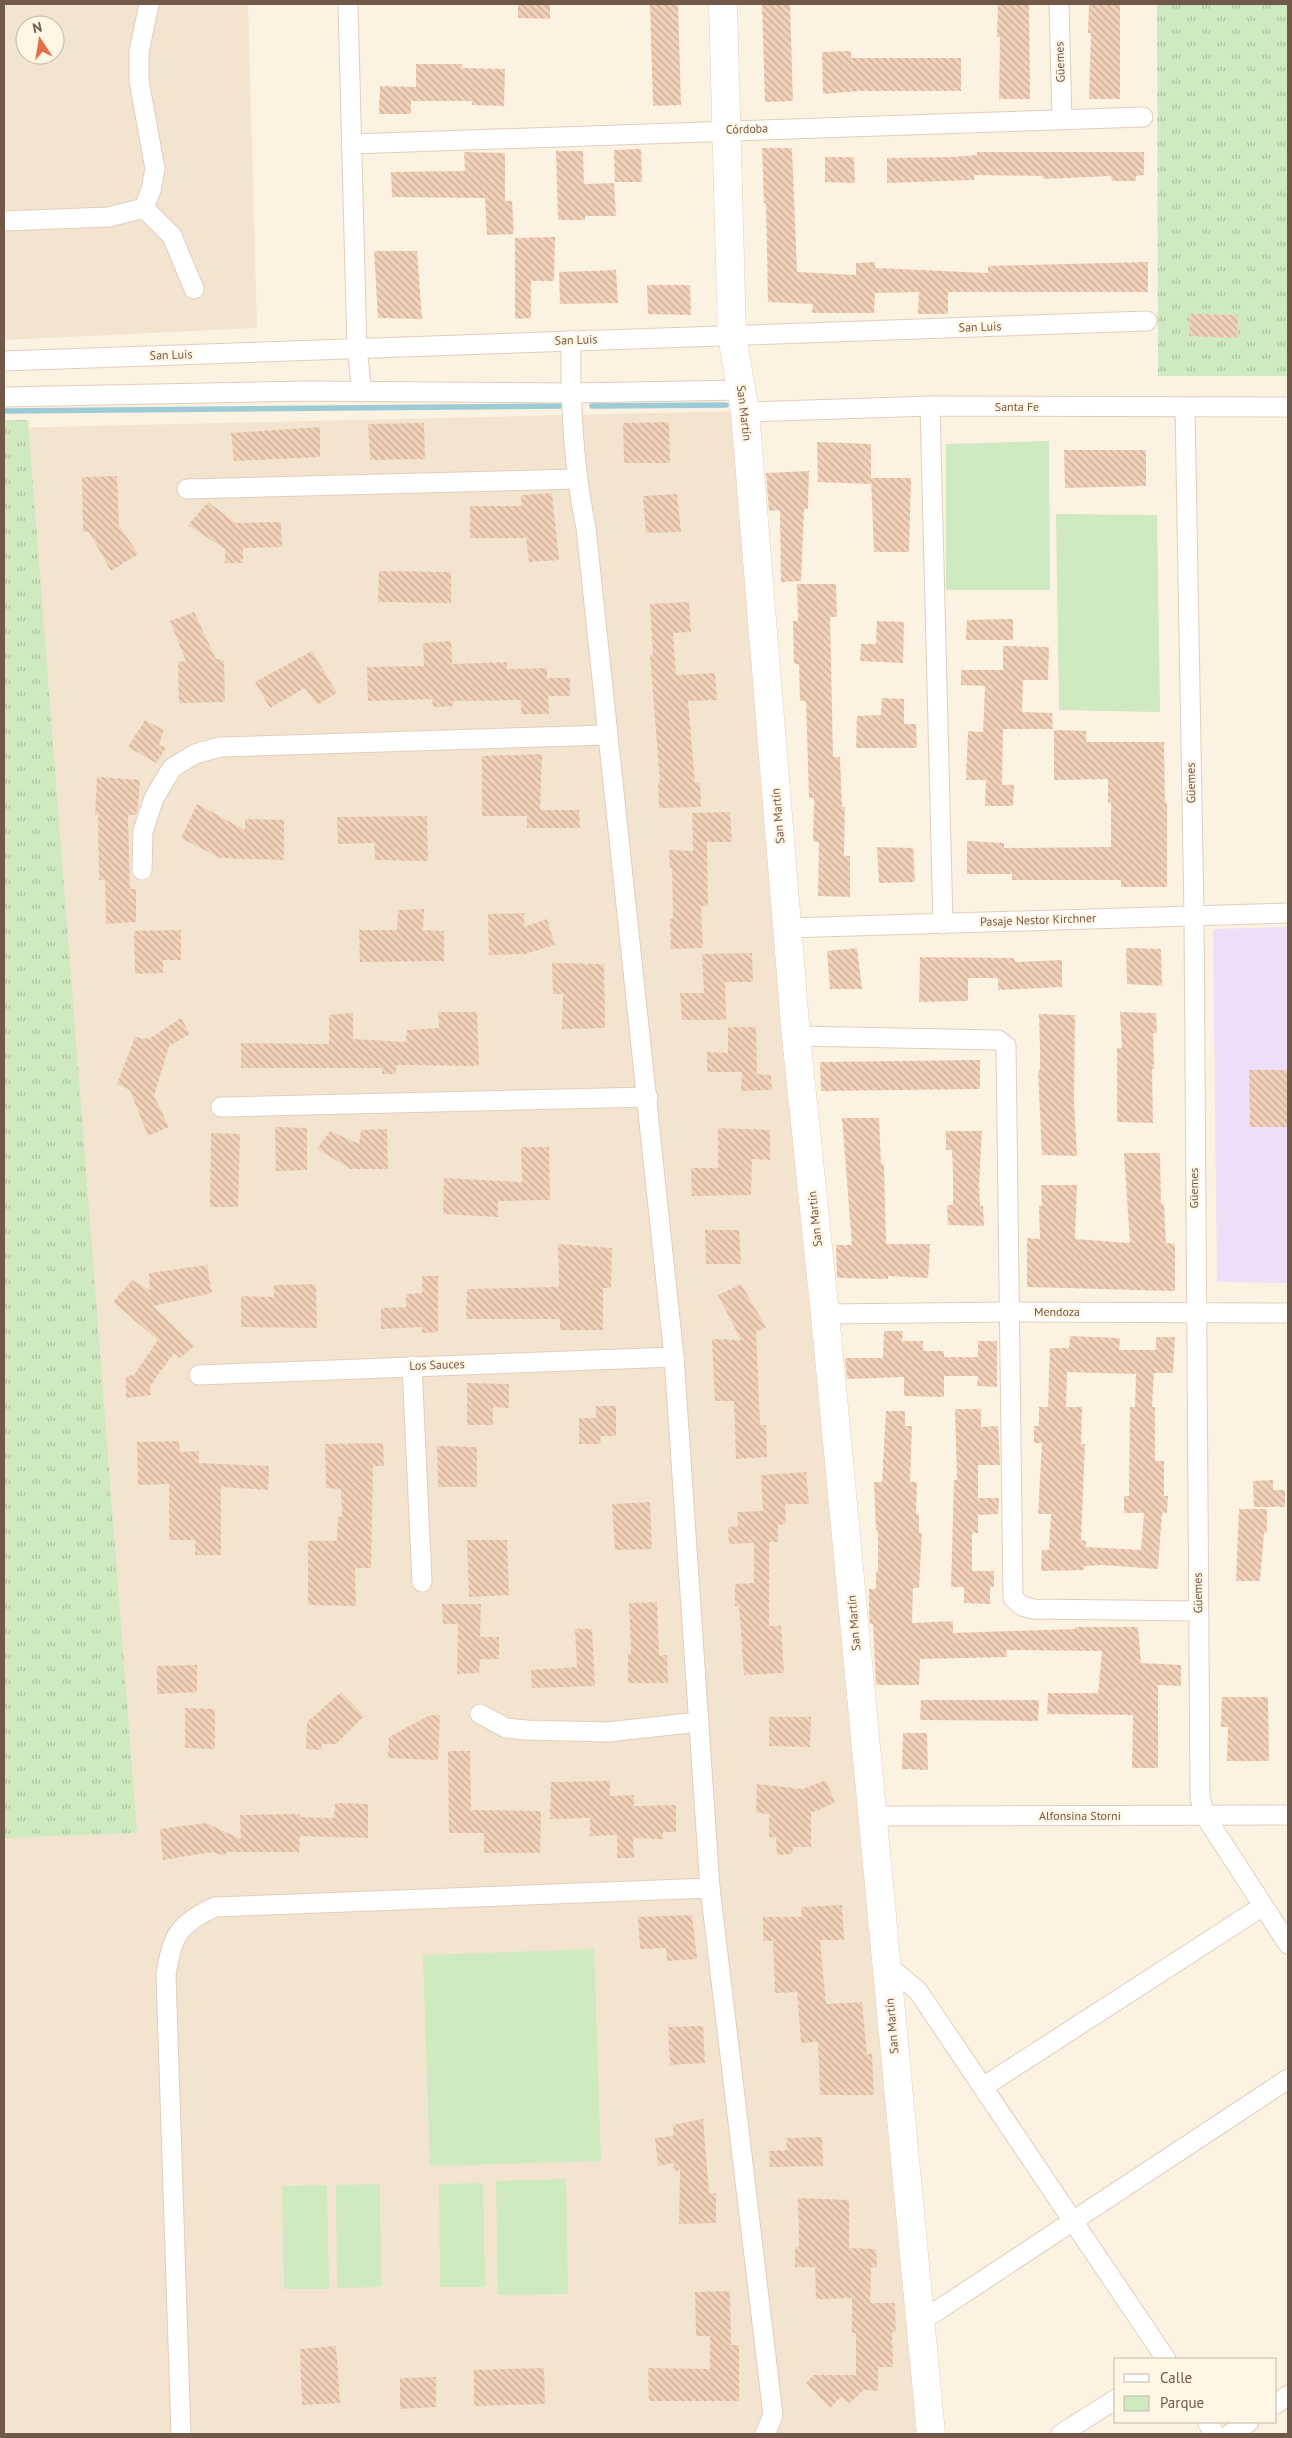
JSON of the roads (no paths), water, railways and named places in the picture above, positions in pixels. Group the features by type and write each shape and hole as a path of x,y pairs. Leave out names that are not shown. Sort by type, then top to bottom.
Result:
{"street":[{"path":"144,208 151,190 155,168 139,81 139,52 149,4"},
{"path":"348,4 357,349 362,392"},
{"name":"San Martín","path":"723,4 732,336 743,401 796,1036 825,1314 931,2434"},
{"name":"Güemes","path":"1059,4 1062,120"},
{"name":"Córdoba","path":"351,144 1143,117"},
{"path":"4,221 109,217 144,208"},
{"path":"144,208 172,236 194,288"},
{"name":"San Luis","path":"4,361 1147,321"},
{"path":"571,340 570,393 576,479 586,528 648,1097 674,1357 710,1888 773,2415 765,2434"},
{"name":"Santa Fe","path":"4,397 362,392 570,393 743,401 930,406 1288,407"},
{"path":"930,406 943,924"},
{"name":"Güemes","path":"1185,408 1194,914 1195,1312 1200,1796 1205,1816 1288,1944"},
{"path":"187,489 576,479"},
{"path":"142,870 143,831 154,798 172,768 195,754 220,747 608,735"},
{"name":"Pasaje Nestor Kirchner","path":"787,928 1194,914 1288,913"},
{"path":"796,1036 998,1040 1006,1046 1011,1312 1013,1598 1022,1606 1033,1608 1198,1611"},
{"path":"221,1107 648,1097"},
{"name":"Mendoza","path":"825,1314 1011,1312 1288,1313"},
{"name":"Los Sauces","path":"199,1375 674,1357"},
{"path":"412,1366 422,1582"},
{"path":"480,1714 506,1728 526,1730 607,1732 699,1722"},
{"name":"Alfonsina Storni","path":"872,1816 1288,1815"},
{"path":"181,2434 166,1974 170,1951 180,1930 193,1917 215,1907 710,1888"},
{"path":"983,2087 1263,1906"},
{"path":"886,1964 918,1991 1165,2358"},
{"path":"920,2322 1288,2079"},
{"path":"1277,2403 1288,2395"},
{"path":"1060,2434 1114,2400"},
{"path":"1208,2423 1215,2434"},
{"path":"1230,2434 1247,2423"}],"waterway":[{"path":"592,406 726,405"},
{"path":"4,411 560,406"}]}
